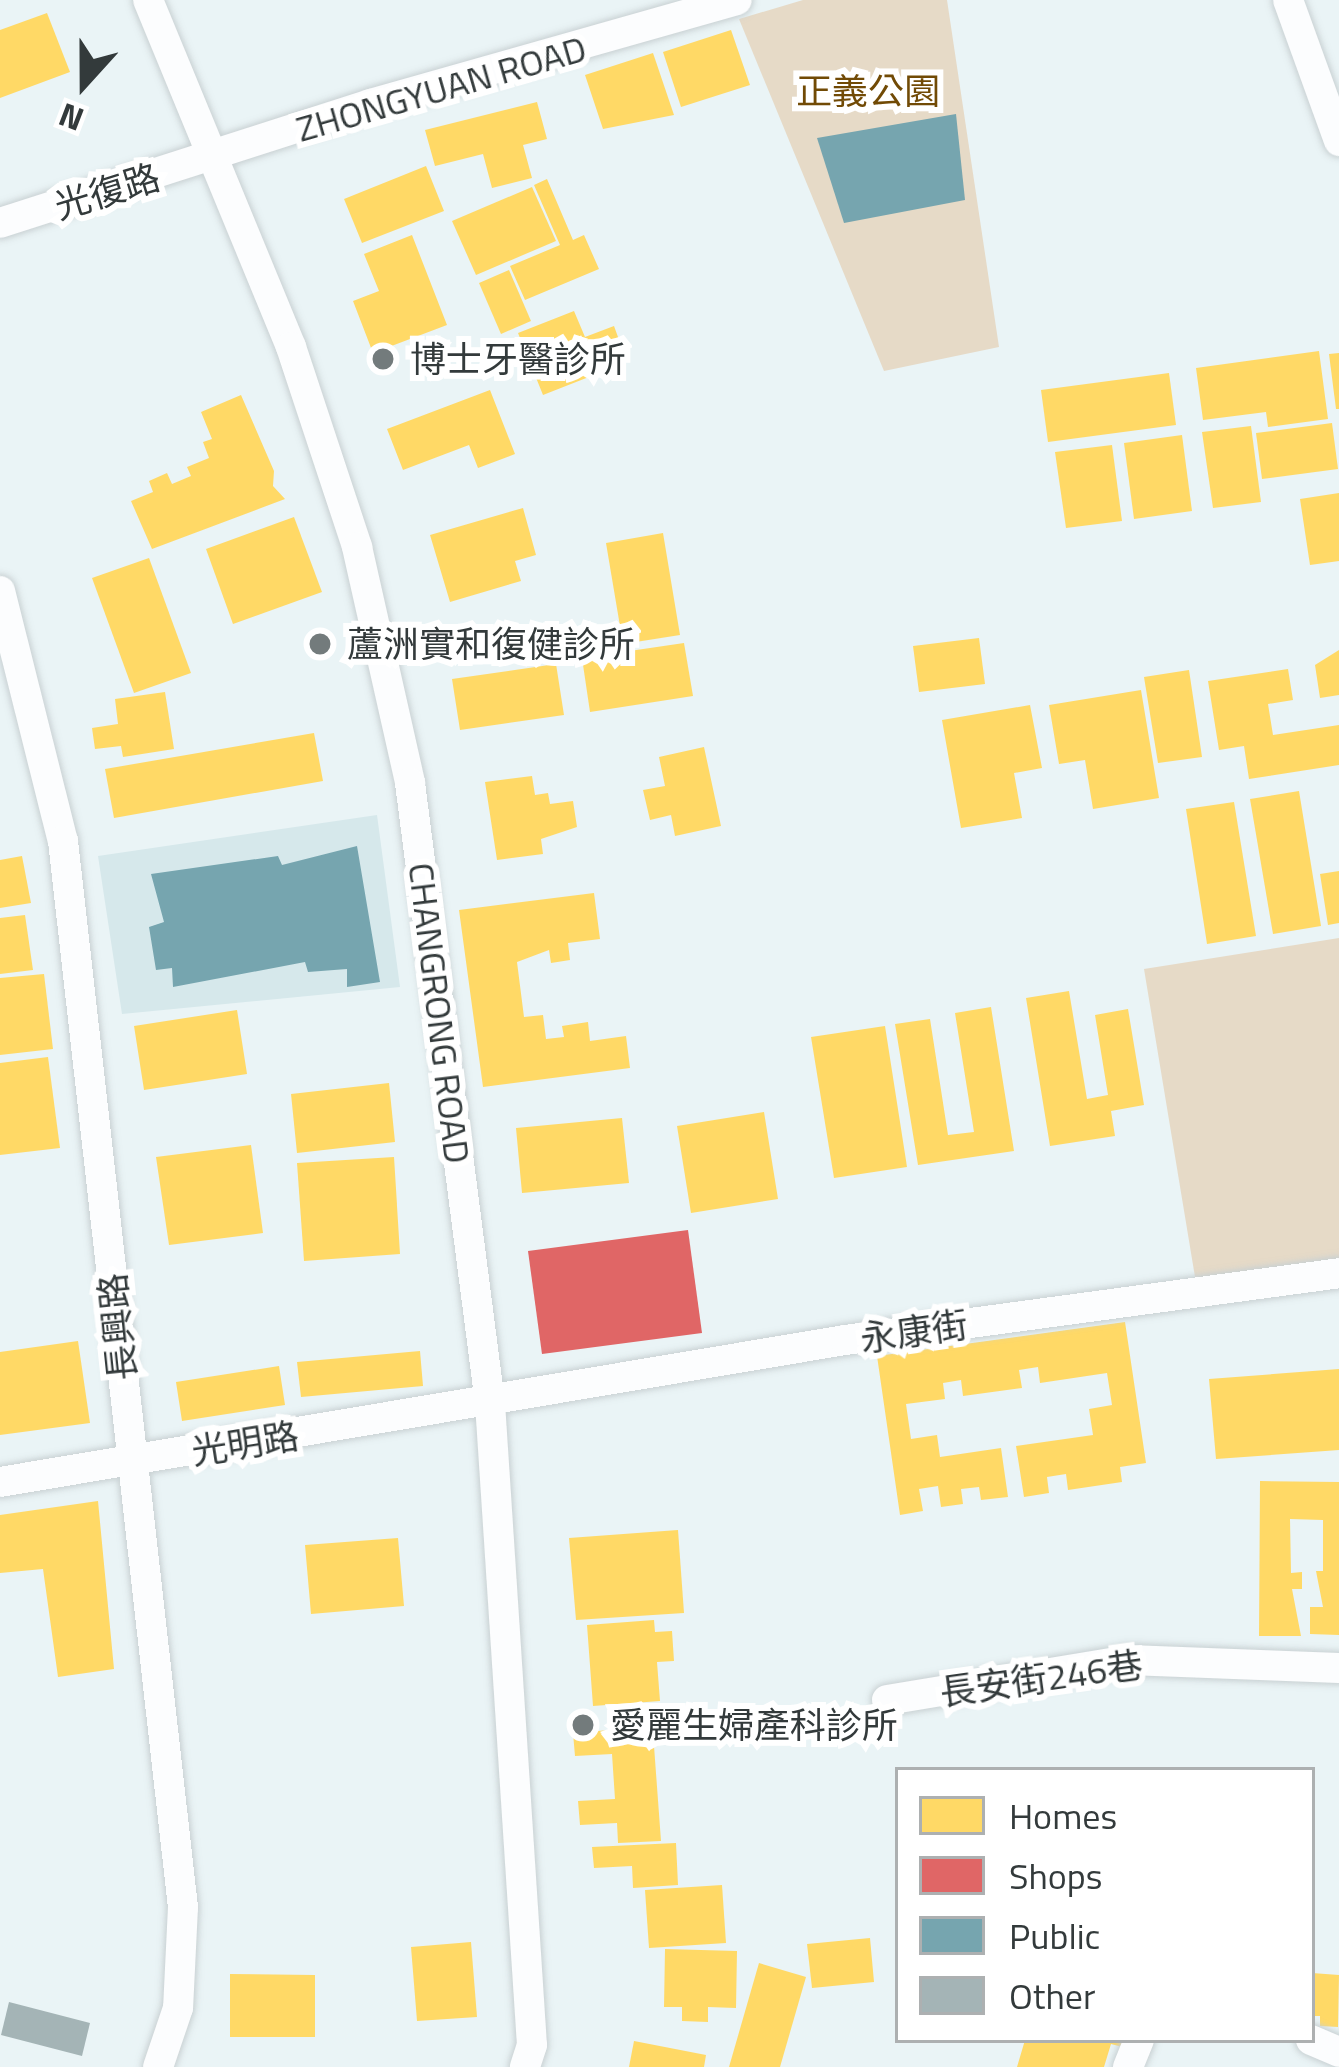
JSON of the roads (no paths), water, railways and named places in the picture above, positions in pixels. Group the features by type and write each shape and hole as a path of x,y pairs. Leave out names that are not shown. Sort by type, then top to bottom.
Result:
{"street":[{"name":"CHANGRONG ROAD","path":"148,0 291,347 357,547 400,740 490,1403 532,2045 525,2067"},
{"name":"ZHONGYUAN ROAD","path":"215,158 370,104 737,0"},
{"path":"1288,0 1339,141"},
{"name":"光復路","path":"0,223 215,158"},
{"name":"長興路","path":"0,591 63,842 183,1907 178,2008 158,2067"},
{"name":"永康街","path":"490,1403 845,1340 1339,1274"},
{"name":"光明路","path":"0,1482 490,1403"},
{"name":"長安街246巷","path":"887,1700 1129,1660 1339,1668"}],"place":[{"name":"博士牙醫診所","path":"383,359"},
{"name":"蘆洲實和復健診所","path":"320,644"},
{"name":"愛麗生婦產科診所","path":"583,1725"}],"park label":[{"name":"正義公園","path":"868,91"}]}
